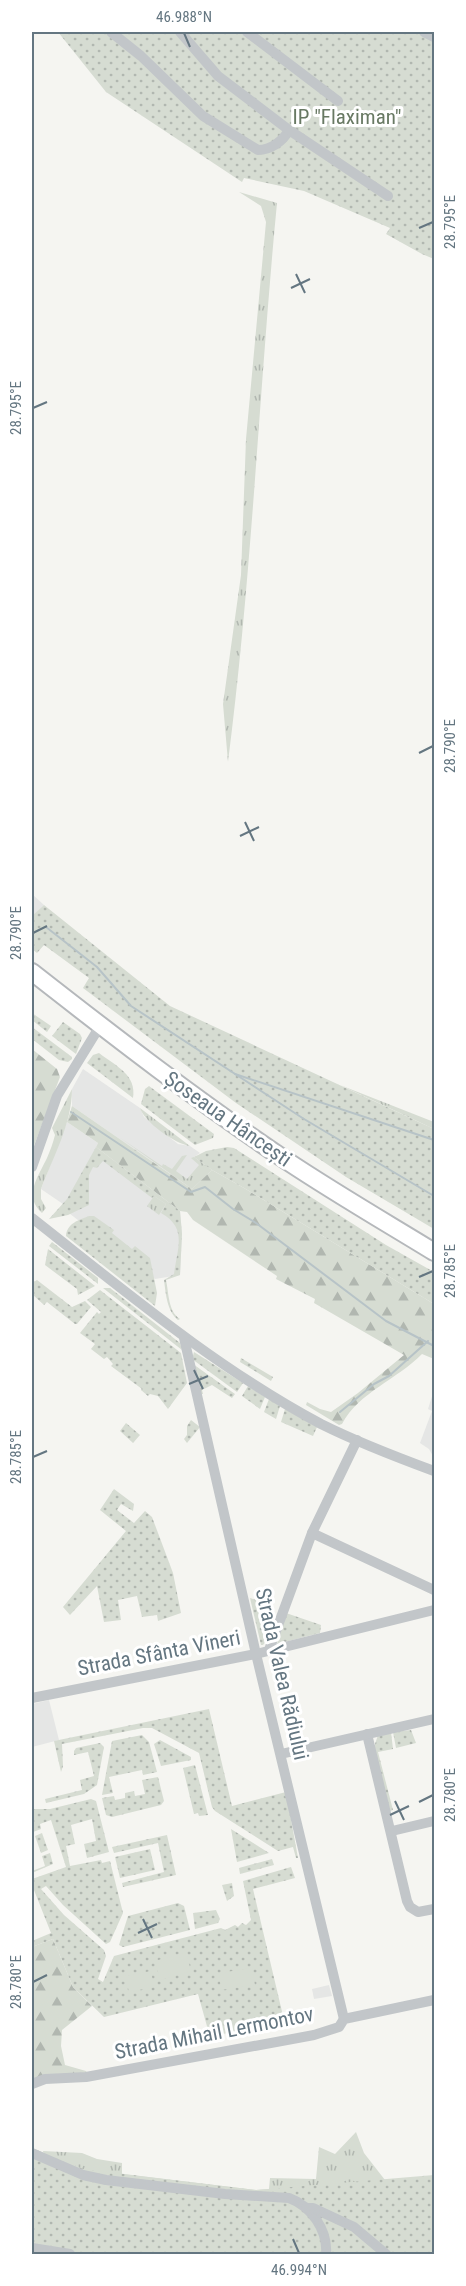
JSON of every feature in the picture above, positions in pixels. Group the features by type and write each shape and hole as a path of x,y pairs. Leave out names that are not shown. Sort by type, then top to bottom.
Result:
{"highway":[{"name":"Șoseaua Hâncești","path":"32,972 166,1076 288,1162 435,1252"}],"street":[{"path":"111,32 154,68 203,116 258,150 275,146 289,130"},
{"path":"180,32 218,76 289,130 388,196"},
{"path":"248,32 338,101"},
{"path":"424,32 435,38"},
{"path":"32,1167 57,1096 100,1026"},
{"path":"32,1218 184,1338 300,1412 357,1440 435,1471"},
{"name":"Strada Valea Rădiului","path":"184,1338 256,1654 344,2019"},
{"name":"Strada Valea Rădiului","path":"268,1650 312,1533 357,1440"},
{"path":"312,1533 435,1590"},
{"name":"Strada Sfânta Vineri","path":"32,1698 256,1654 435,1610"},
{"path":"281,1754 435,1719"},
{"path":"367,1734 410,1907 418,1912 435,1909"},
{"path":"392,1832 435,1821"},
{"name":"Strada Mihail Lermontov","path":"32,2084 45,2079 86,2077 314,2035 339,2027 344,2019 435,2000"},
{"path":"32,2153 94,2178 225,2194 280,2197 297,2201 316,2218 321,2229 326,2254"},
{"path":"306,2208 313,2208 354,2227 386,2254"},
{"path":"32,2248 70,2254"}],"shaded area":[{"path":"32,894 44,905 32,920"},
{"path":"83,1069 140,1108 144,1117 178,1144 190,1146 200,1153 194,1157 212,1170 192,1189 72,1106 72,1089"},
{"path":"67,1122 98,1143 96,1147 180,1211 182,1234 180,1275 155,1279 61,1207 63,1204 41,1189"},
{"path":"434,1390 434,1458 429,1449 420,1443 432,1411 428,1409"},
{"path":"49,1700 59,1740 32,1747 32,1704"},
{"path":"329,1985 332,1996 314,1999 312,1989"}],"green space":[{"name":"IP \"Flaximan\"","path":"58,32 434,32 434,259 386,234 390,228 304,191 244,178 242,182 106,92"},
{"path":"239,192 277,203 243,622 228,762 223,704 241,575 246,439 266,222 261,206"},
{"path":"44,905 170,1006 434,1129 434,1229 346,1177 236,1103 83,988 89,978 44,945 37,953 32,949 32,916"},
{"path":"32,1013 51,1026 47,1032 32,1020"},
{"path":"63,1022 82,1038 76,1054 52,1036"},
{"path":"32,1027 72,1059 68,1062 59,1060 32,1039"},
{"path":"32,1049 57,1069 60,1077 32,1151"},
{"path":"99,1053 128,1077 132,1083 133,1098 87,1063 93,1055"},
{"path":"340,1085 434,1122 434,1129"},
{"path":"149,1086 214,1134 213,1138 195,1145 141,1104 145,1089"},
{"path":"72,1089 65,1128 41,1189 41,1199 46,1208 42,1213 36,1207 34,1186 55,1135 52,1128"},
{"path":"72,1106 192,1189 212,1170 434,1304 434,1359 422,1354 368,1394 349,1413 342,1424 339,1425 306,1405 307,1402 331,1412 404,1355 314,1303 315,1299 276,1279 277,1276 193,1220 187,1212 180,1211 96,1147 98,1143 67,1122"},
{"path":"140,1108 190,1146 161,1132 147,1120"},
{"path":"119,1137 162,1166 163,1164 172,1169 182,1156 187,1155 176,1171 187,1179 199,1165 191,1158 194,1157 212,1170 192,1189"},
{"path":"96,1147 180,1211 182,1234 180,1275 166,1280 171,1307 180,1319 178,1320 169,1307 164,1280 174,1274 179,1240 175,1225 161,1213 166,1204 154,1196 152,1198 103,1161 97,1168 93,1167 89,1175 89,1205 68,1215 49,1219 67,1199"},
{"path":"234,1148 386,1245 434,1272 434,1304 194,1157 206,1151"},
{"path":"154,1196 166,1204 159,1215 147,1206"},
{"path":"89,1216 94,1216 114,1230 112,1233 132,1249 135,1246 150,1258 157,1293 155,1306 66,1236 71,1225"},
{"path":"52,1242 98,1278 98,1284 49,1246"},
{"path":"48,1249 95,1286 78,1295 77,1289 45,1265"},
{"path":"37,1280 72,1307 85,1301 91,1307 75,1324 47,1302 44,1305 32,1294 32,1283"},
{"path":"103,1288 110,1288 180,1343 182,1350"},
{"path":"100,1290 181,1353 187,1383 168,1409 158,1396 150,1394 148,1396 111,1366 113,1364 107,1357 104,1359 91,1349 95,1344 80,1333 97,1312 99,1314 101,1312 87,1300"},
{"path":"194,1352 243,1383 237,1392 192,1359"},
{"path":"241,1358 273,1377 271,1381 240,1362"},
{"path":"193,1364 235,1394 232,1398 212,1385 202,1390 203,1394 200,1394"},
{"path":"248,1386 265,1397 260,1409 242,1396"},
{"path":"269,1399 280,1406 276,1419 264,1412"},
{"path":"285,1409 317,1427 313,1436 281,1422"},
{"path":"191,1420 200,1427 187,1443 184,1439"},
{"path":"126,1423 140,1435 133,1443 120,1431"},
{"path":"114,1489 134,1504 133,1511 121,1504 117,1510 134,1523 145,1511 152,1517 173,1573 181,1613 158,1621 157,1615 142,1617 137,1596 118,1600 121,1620 104,1622 97,1586 70,1615 63,1607 126,1531 100,1510"},
{"path":"250,1598 269,1604 268,1610 275,1613 269,1637 263,1645 261,1645"},
{"path":"286,1613 321,1625 320,1633 277,1644"},
{"path":"209,1709 232,1806 286,1792 298,1858 296,1858 293,1847 278,1851 215,1811 212,1807 199,1753 152,1728 62,1744 61,1772 54,1741"},
{"path":"411,1730 416,1743 396,1748 393,1732"},
{"path":"391,1732 393,1749 378,1752 393,1810 390,1811 374,1747 378,1735"},
{"path":"142,1735 149,1742 157,1772 143,1775 142,1770 109,1777 113,1793 102,1795 112,1741"},
{"path":"160,1740 191,1757 191,1760 161,1766 154,1744"},
{"path":"100,1743 104,1747 97,1785 84,1794 46,1803 45,1799 82,1790 80,1780 94,1776 88,1752 74,1755 74,1751 76,1748"},
{"path":"195,1765 208,1815 194,1814 183,1768"},
{"path":"158,1777 164,1801 161,1805 112,1817 106,1815 102,1798 114,1796 115,1800 125,1798 125,1793 134,1791 135,1796 145,1794 142,1780"},
{"path":"91,1799 96,1801 109,1852 87,1858 84,1844 96,1841 92,1819 71,1825 75,1844 66,1846 70,1866 101,1860 102,1863 110,1861 123,1913 110,1942 106,1944 63,1905 46,1886 41,1889 64,1915 104,1950 106,1956 98,1979 103,1982 114,1956 221,1928 225,1930 235,1925 238,1927 242,1923 246,1925 251,1920 243,1881 291,1867 295,1878 253,1889 284,2020 210,2037 198,1994 104,2017 73,1987 53,1939 32,1947 32,1941 51,1933 32,1885 32,1879 66,1867 51,1820 40,1824 41,1829 33,1832 32,1809 50,1809"},
{"path":"231,1829 269,1853 237,1862"},
{"path":"42,1833 48,1850 41,1853 35,1836"},
{"path":"167,1835 176,1875 123,1887 122,1883 164,1872 158,1843 114,1853 112,1847"},
{"path":"150,1849 155,1870 120,1878 115,1857"},
{"path":"50,1853 53,1864 32,1873 45,1866 42,1856"},
{"path":"272,1859 274,1865 240,1874 239,1868"},
{"path":"232,1883 234,1896 227,1901 222,1885"},
{"path":"178,1903 184,1906 190,1930 123,1947 119,1945 128,1916"},
{"path":"216,1910 220,1919 218,1923 195,1929 193,1913"},
{"path":"53,1939 73,1987 92,2006 62,2030 61,2046 65,2065 87,2073 32,2080 32,1947"},
{"path":"186,1952 191,1971 160,1980 155,1961"},
{"path":"252,1968 255,1985 221,1990 219,1973"},
{"path":"151,1971 154,1987 129,1992 125,1976"},
{"path":"356,2132 364,2153 385,2180 376,2180 388,2205 98,2177 44,2155 43,2151 82,2153 97,2159 122,2163 122,2174 256,2190 269,2189 270,2178 316,2179 319,2147 335,2154"},
{"path":"32,2148 83,2169 256,2190 434,2175 434,2254 32,2254"}],"waterway":[{"path":"46,927 97,967 131,1006 304,1119 434,1196"},
{"path":"235,1074 434,1140"},
{"path":"71,1112 191,1192 205,1187 386,1321 434,1346"},
{"path":"340,1412 374,1384 389,1376 428,1341"}]}
